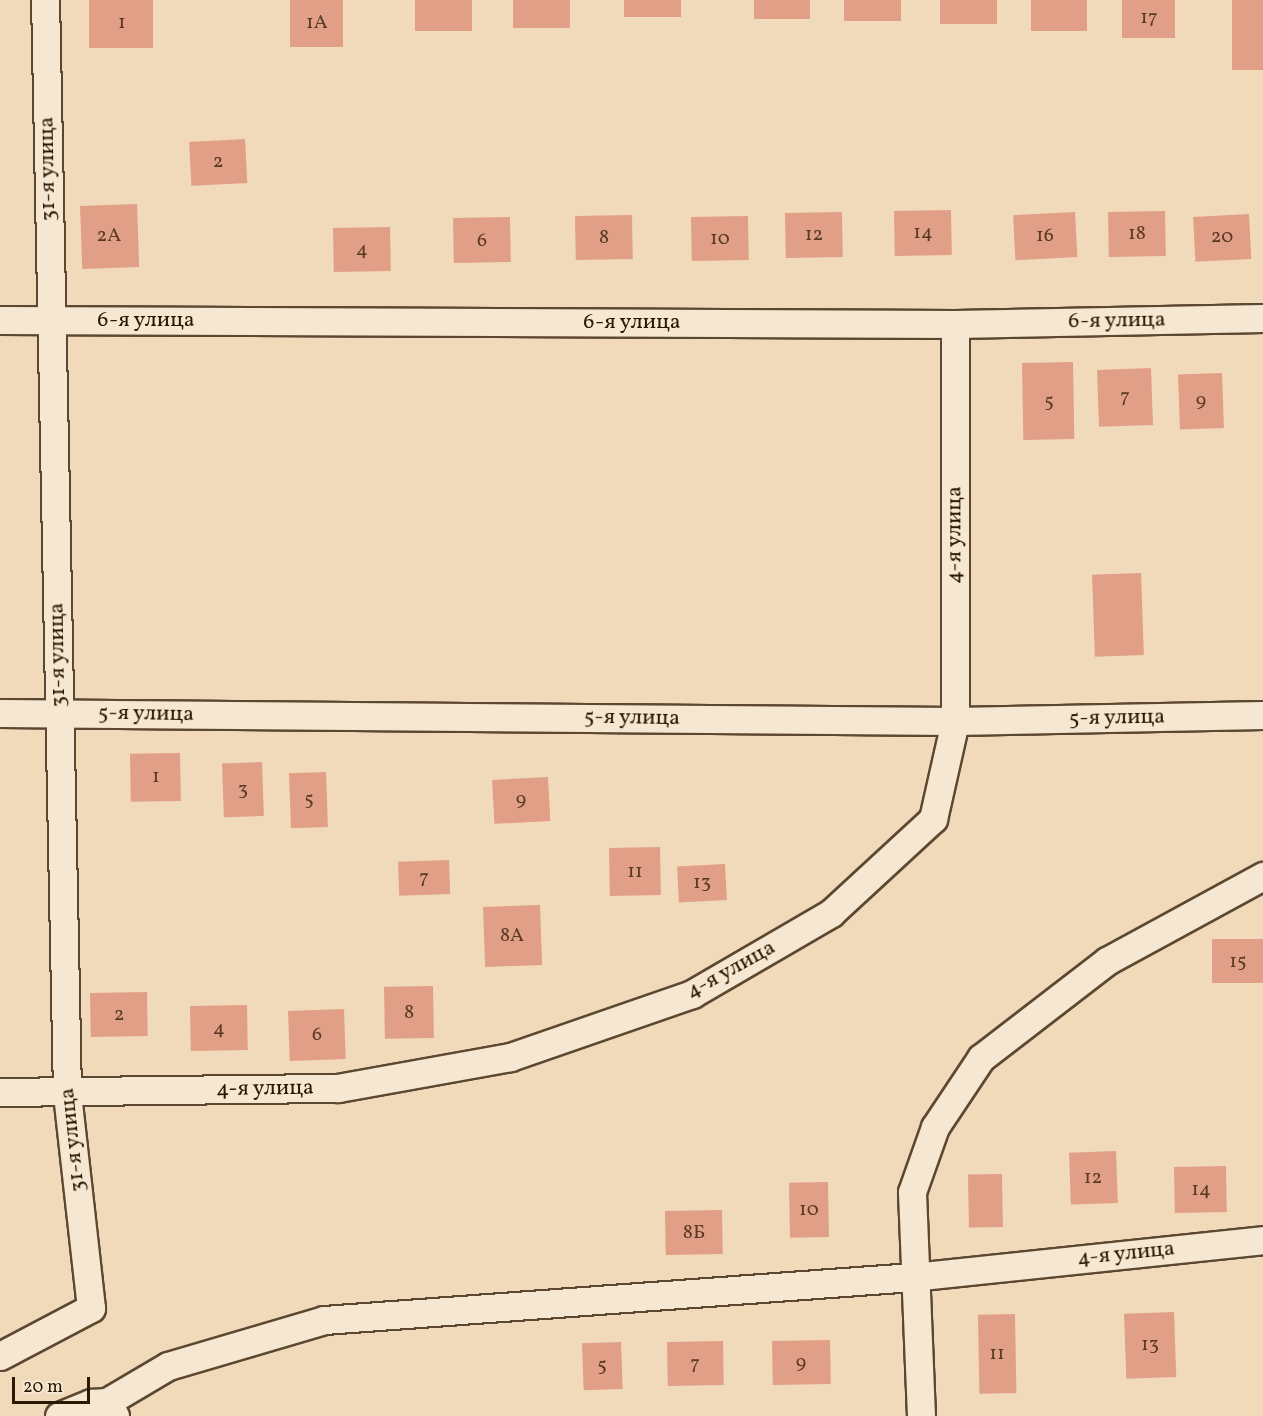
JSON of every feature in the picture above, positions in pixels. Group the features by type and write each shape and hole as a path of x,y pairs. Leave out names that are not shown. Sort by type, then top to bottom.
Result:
{"street":[{"name":"31-я улица","path":"0,1356 91,1308 67,1093 45,0"},
{"name":"6-я улица","path":"0,320 955,324 1263,318"},
{"name":"4-я улица","path":"0,1092 338,1088 510,1057 692,994 831,913 933,819 955,721 955,324"},
{"name":"5-я улица","path":"0,712 955,721 1263,715"},
{"path":"921,1416 913,1277 912,1192 935,1127 981,1058 1107,961 1263,876"},
{"name":"4-я улица","path":"59,1416 91,1403 111,1409 168,1366 324,1320 913,1277 1263,1240"}],"building":[{"path":"89,0 153,0 153,48 89,48"},
{"path":"290,0 343,0 343,47 290,47"},
{"path":"415,0 472,0 472,31 415,31"},
{"path":"513,0 570,0 570,28 513,28"},
{"path":"624,0 681,0 681,17 624,17"},
{"path":"754,0 810,0 810,19 754,19"},
{"path":"844,0 901,0 901,21 844,21"},
{"path":"940,0 997,0 997,24 940,24"},
{"path":"1031,0 1087,0 1087,31 1031,31"},
{"path":"1122,0 1175,0 1175,38 1122,38"},
{"path":"1232,0 1263,0 1263,70 1232,70"},
{"path":"245,139 247,183 191,186 189,142"},
{"path":"137,204 139,267 82,269 80,206"},
{"path":"951,210 952,255 895,256 894,211"},
{"path":"1165,211 1166,256 1109,257 1108,212"},
{"path":"842,212 843,257 786,258 785,213"},
{"path":"1075,212 1077,257 1015,260 1013,215"},
{"path":"1249,214 1251,259 1195,262 1193,217"},
{"path":"632,215 633,259 576,260 575,216"},
{"path":"748,216 749,260 692,261 691,217"},
{"path":"510,217 511,262 454,263 453,218"},
{"path":"390,227 391,271 334,272 333,228"},
{"path":"1073,362 1074,439 1023,440 1022,363"},
{"path":"1151,368 1153,425 1099,427 1097,370"},
{"path":"1222,373 1224,428 1180,430 1178,375"},
{"path":"1141,573 1144,655 1095,657 1092,575"},
{"path":"180,753 181,801 131,802 130,754"},
{"path":"262,762 264,816 224,817 222,763"},
{"path":"326,772 328,827 291,828 289,773"},
{"path":"548,777 550,821 494,824 492,780"},
{"path":"660,847 661,895 610,896 609,848"},
{"path":"449,860 450,894 399,896 398,862"},
{"path":"725,864 727,900 679,902 677,867"},
{"path":"540,905 542,965 485,967 483,907"},
{"path":"1212,939 1263,939 1263,983 1212,983"},
{"path":"433,986 434,1038 385,1039 384,987"},
{"path":"147,992 148,1036 91,1037 90,993"},
{"path":"247,1005 248,1050 191,1051 190,1006"},
{"path":"344,1009 346,1059 290,1061 288,1011"},
{"path":"1116,1151 1118,1203 1071,1205 1069,1153"},
{"path":"1226,1166 1227,1212 1175,1213 1174,1167"},
{"path":"1002,1174 1003,1227 969,1228 968,1175"},
{"path":"828,1182 829,1237 790,1238 789,1183"},
{"path":"722,1210 723,1254 666,1255 665,1211"},
{"path":"1174,1312 1176,1377 1126,1379 1124,1314"},
{"path":"1015,1314 1016,1393 979,1394 978,1315"},
{"path":"830,1340 831,1384 773,1385 772,1341"},
{"path":"723,1341 724,1385 668,1386 667,1342"},
{"path":"621,1342 623,1389 584,1390 582,1343"}]}
